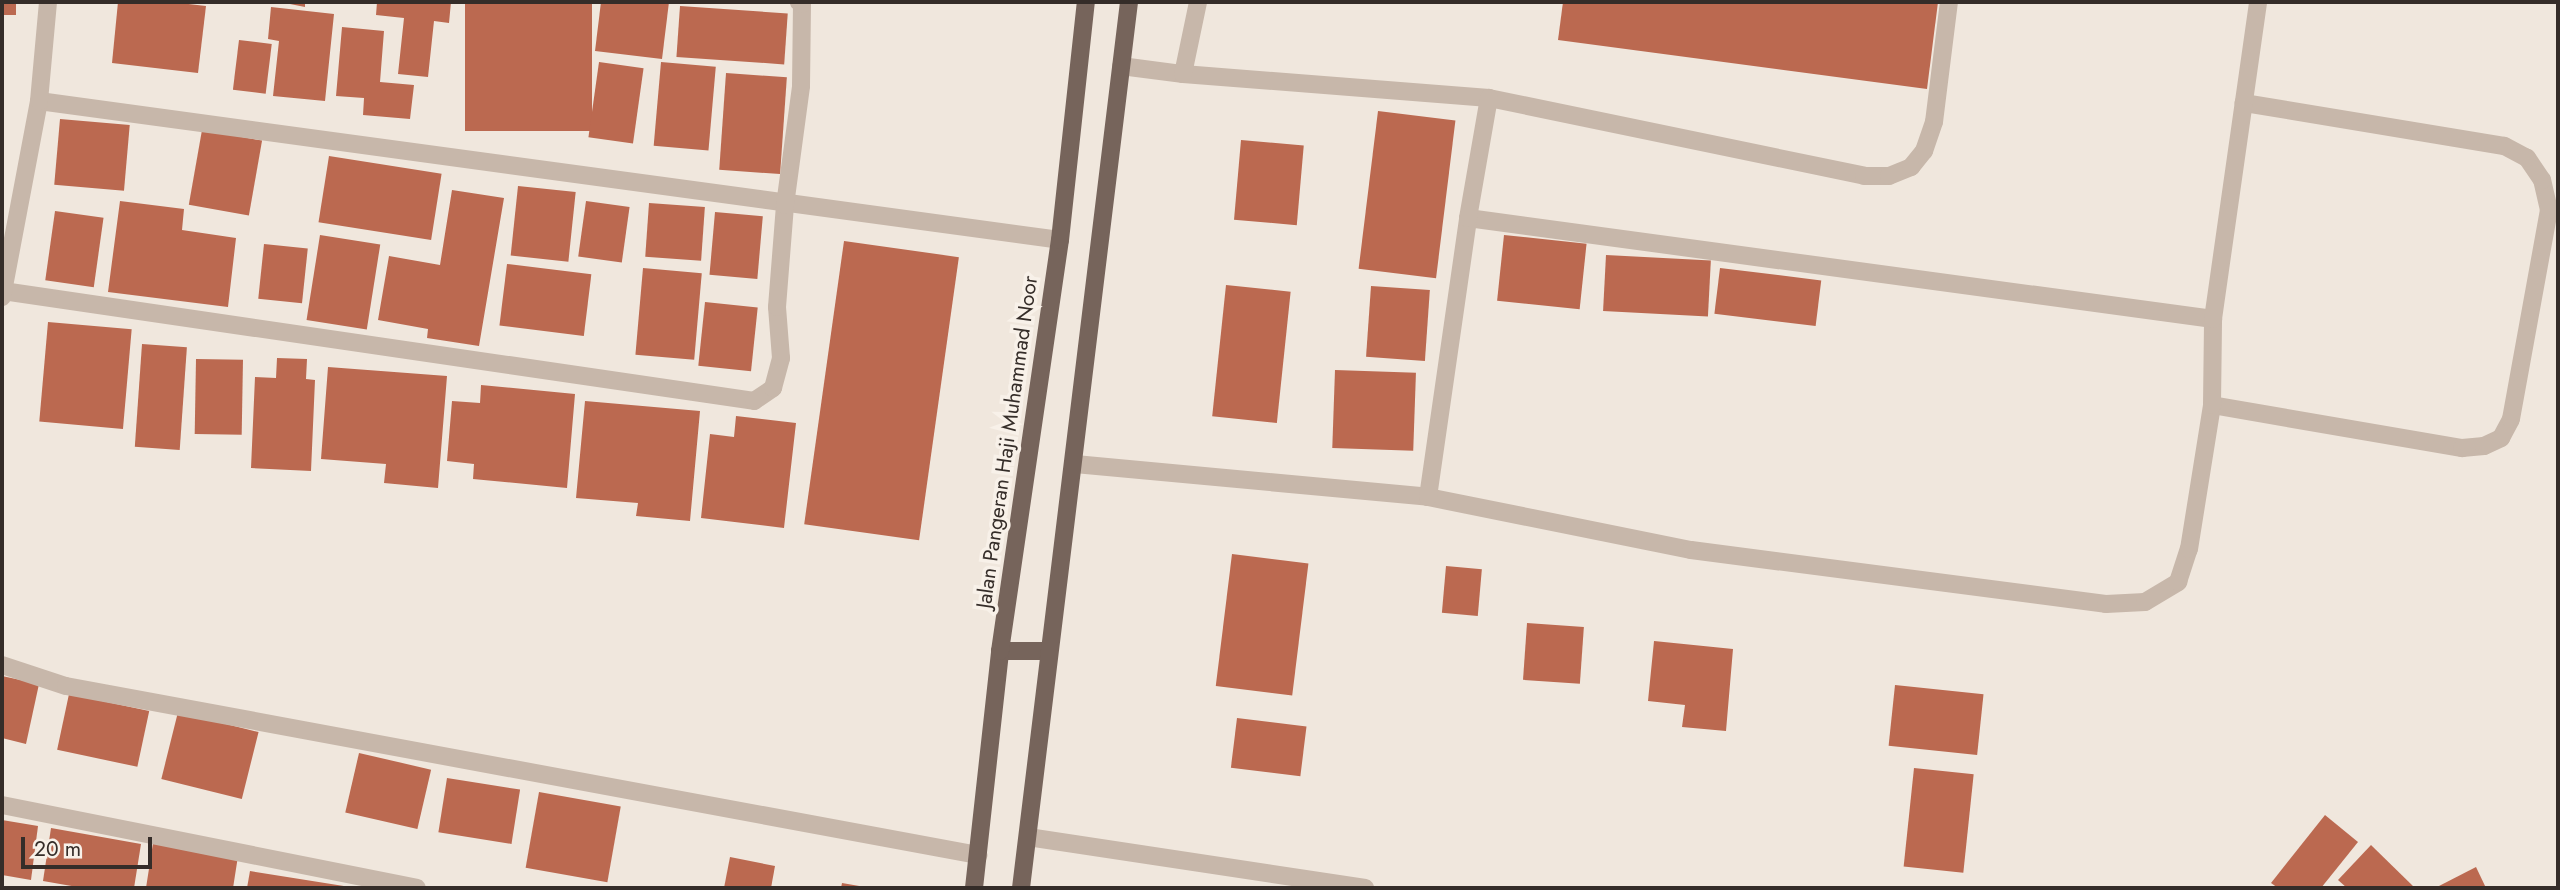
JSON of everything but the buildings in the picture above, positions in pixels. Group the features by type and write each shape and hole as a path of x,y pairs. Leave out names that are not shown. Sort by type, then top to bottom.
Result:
{"main road":[{"name":"Jalan Pangeran Haji Muhammad Noor","path":"974,888 1000,651 1060,240 1086,2"},
{"path":"1021,888 1049,651 1075,464 1129,2"},
{"path":"1000,651 1049,651"}],"street":[{"path":"48,2 39,101 2,294 754,401 774,388 781,358 777,307 785,205 801,86 802,4 799,2"},
{"path":"1183,74 1198,2"},
{"path":"1121,66 1183,74 1489,98 1864,176 1889,176 1911,167 1924,151 1934,122 1949,2"},
{"path":"1075,464 1428,497 1691,550 2106,604 2145,602 2178,582 2189,549 2213,405 2213,319 2258,2"},
{"path":"1428,497 1468,218 1489,98"},
{"path":"39,101 785,205 1060,240"},
{"path":"2213,405 2462,448 2484,446 2501,438 2511,419 2549,210 2542,180 2527,158 2504,146 2244,103"},
{"path":"1468,218 2213,319"},
{"path":"2,665 66,686 978,855"},
{"path":"2,805 417,888"},
{"path":"1028,837 1366,888"}]}
